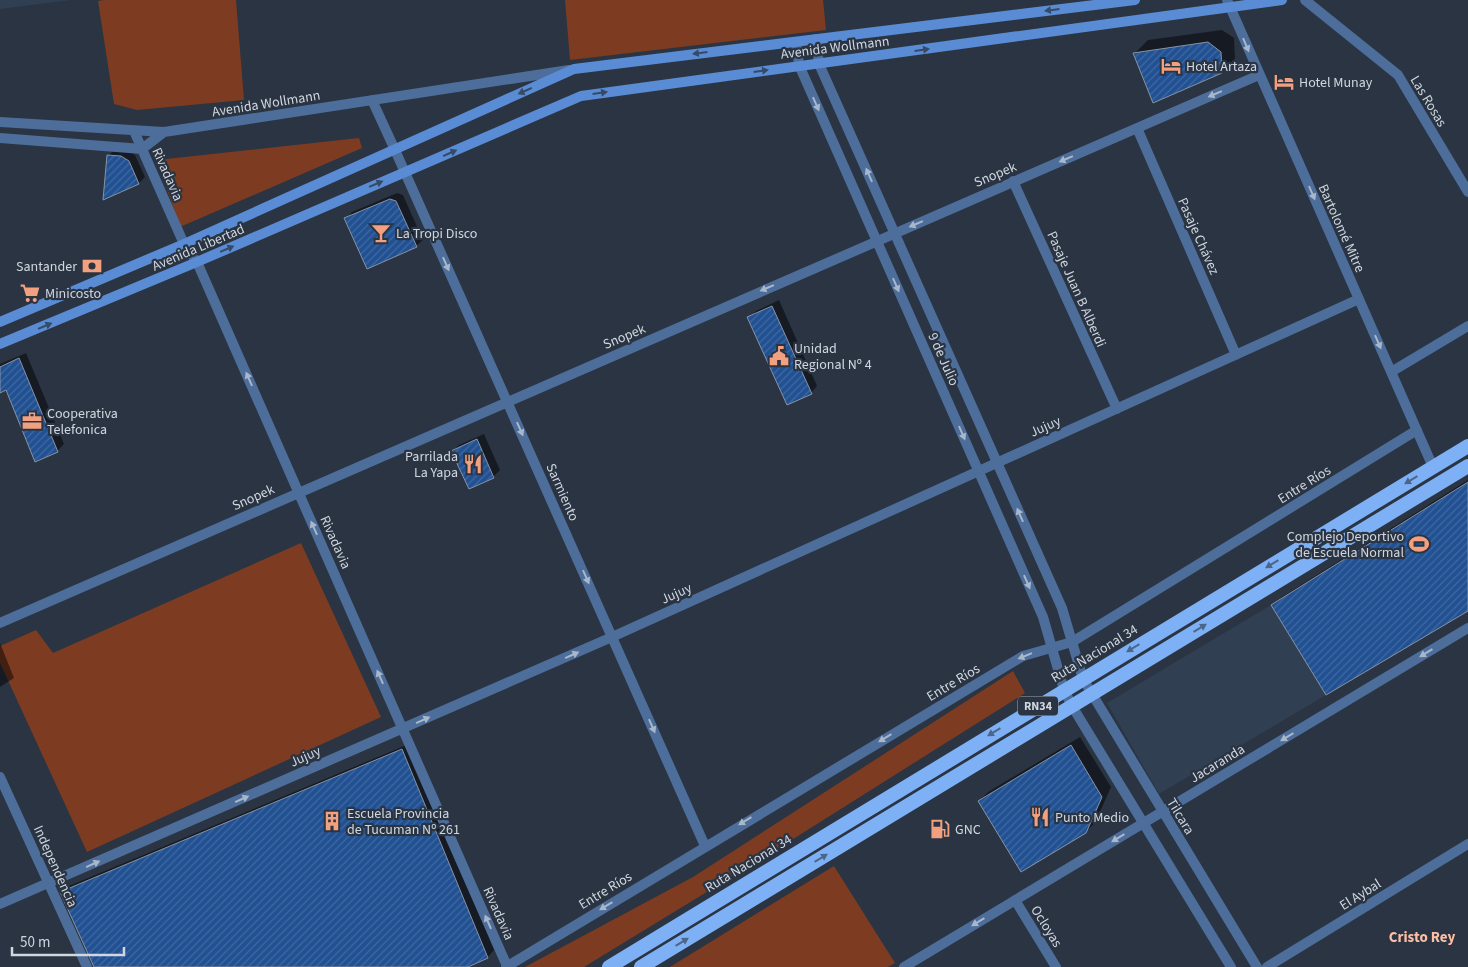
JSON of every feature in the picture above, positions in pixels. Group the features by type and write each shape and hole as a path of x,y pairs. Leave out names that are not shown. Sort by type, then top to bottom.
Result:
{"highway":[{"name":"Ruta Nacional 34","path":"609,967 1468,446"},
{"name":"RN34","path":"641,967 1468,466"}],"main road":[{"name":"Avenida Wollmann","path":"394,150 574,69 1135,0"},
{"name":"Avenida Wollmann","path":"405,172 581,96 819,64 1229,4 1282,0"},
{"name":"Avenida Libertad","path":"0,322 184,244 394,150"},
{"name":"Avenida Libertad","path":"0,344 197,262 405,172"}],"street":[{"name":"Las Rosas","path":"1305,0 1398,75 1468,192"},
{"name":"Bartolomé Mitre","path":"1229,4 1433,467"},
{"name":"9 de Julio","path":"816,39 819,64 1062,608 1082,679"},
{"name":"9 de Julio","path":"796,42 799,66 1043,618 1064,690"},
{"name":"Avenida Wollmann","path":"0,122 164,132 574,69"},
{"name":"Snopek","path":"0,623 1259,75"},
{"path":"372,100 394,150"},
{"name":"Pasaje Chávez","path":"1137,128 1236,354"},
{"name":"Rivadavia","path":"134,131 184,244 197,262 507,967"},
{"name":"Avenida Wollmann","path":"142,149 164,132"},
{"path":"0,138 142,149"},
{"name":"Sarmiento","path":"394,150 508,401 705,846"},
{"name":"Pasaje Juan B Alberdi","path":"1013,182 1117,409"},
{"name":"Jujuy","path":"0,904 612,637 1359,299"},
{"path":"1391,372 1468,326"},
{"name":"Entre Ríos","path":"507,967 1023,656 1072,642 1417,430"},
{"name":"Jacaranda","path":"904,967 1468,628"},
{"name":"Tilcara","path":"1082,679 1257,967"},
{"path":"1064,690 1231,967"},
{"name":"Independencia","path":"0,777 86,967"},
{"name":"El Aybal","path":"1267,967 1468,844"},
{"name":"Ocloyas","path":"1015,900 1056,967"}],"shaded area":[{"path":"0,0 71,0 0,9"},
{"path":"236,0 244,100 137,110 114,104 98,1"},
{"path":"565,0 823,0 826,30 570,60"},
{"path":"359,138 362,148 180,227 157,160"},
{"path":"301,543 381,717 87,852 0,663 0,646 36,630 53,653"},
{"path":"1271,605 1326,695 1159,794 1107,703"},
{"path":"1013,671 1025,693 790,841 584,967 525,967 693,877"},
{"path":"834,866 895,963 888,967 670,967"}],"building":[{"name":"Hotel Artaza","path":"1208,42 1221,52 1222,73 1153,103 1133,53"},
{"path":"107,155 121,156 129,161 139,184 103,200"},
{"name":"La Tropi Disco","path":"390,199 396,201 417,247 367,269 344,218"},
{"name":"Unidad Regional Nº 4","path":"772,306 812,394 787,405 747,317"},
{"name":"Cooperativa Telefonica","path":"19,358 58,452 35,462 6,390 0,393 0,367"},
{"name":"Parrilada La Yapa","path":"477,439 494,478 469,489 451,451"},
{"name":"Complejo Deportivo de Escuela Normal","path":"1468,482 1468,611 1326,695 1271,605"},
{"name":"Punto Medio","path":"1071,745 1102,797 1086,833 1021,872 978,801"},
{"name":"Escuela Provincia de Tucuman Nº 261","path":"402,749 488,958 468,967 94,967 60,892"}],"place":[{"name":"Hotel Artaza","path":"1171,66"},
{"name":"Hotel Munay","path":"1284,82"},
{"name":"La Tropi Disco","path":"381,233"},
{"name":"Santander","path":"92,266"},
{"name":"Minicosto","path":"30,293"},
{"name":"Unidad Regional Nº 4","path":"779,356"},
{"name":"Cooperativa Telefonica","path":"32,421"},
{"name":"Parrilada La Yapa","path":"473,464"},
{"name":"Complejo Deportivo de Escuela Normal","path":"1419,544"},
{"name":"Punto Medio","path":"1040,817"},
{"name":"Escuela Provincia de Tucuman Nº 261","path":"332,821"},
{"name":"GNC","path":"940,829"}],"district":[{"name":"Cristo Rey","path":"1422,937"}]}
